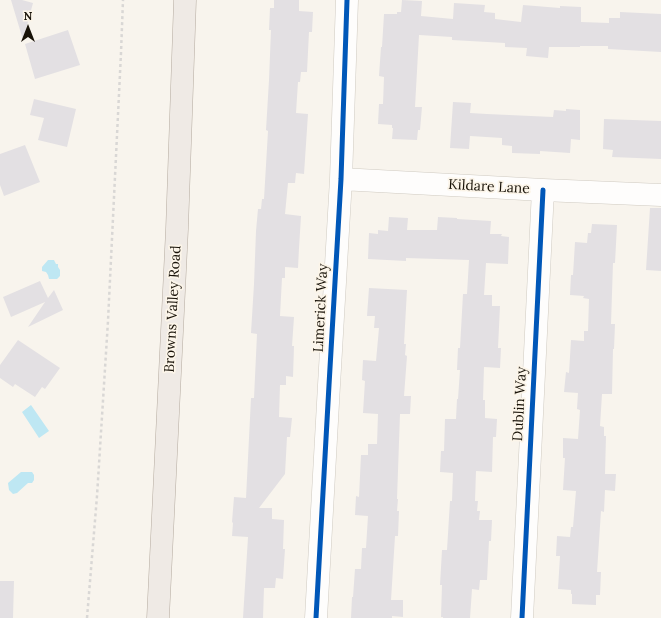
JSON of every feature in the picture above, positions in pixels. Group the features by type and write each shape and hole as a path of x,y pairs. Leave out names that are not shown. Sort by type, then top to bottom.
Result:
{"main road":[{"name":"Browns Valley Road","path":"158,618 177,229 185,0"}],"street":[{"name":"Limerick Way","path":"316,618 341,179 348,0"},
{"name":"Kildare Lane","path":"341,179 661,195"},
{"name":"Dublin Way","path":"522,618 543,190"}],"path":[{"path":"87,618 97,496 108,321 123,0"}],"water":[{"path":"48,260 54,260 56,264 58,264 60,276 57,279 49,279 46,272 42,271 42,267"},
{"path":"31,405 49,431 39,438 22,412"},
{"path":"21,472 32,472 34,475 34,480 32,483 28,483 17,493 13,494 9,490 8,483"}],"building":[{"path":"11,0 22,0 33,3 23,40"},
{"path":"274,0 299,0 299,11 313,12 312,32 309,32 307,72 301,72 300,82 298,82 296,113 308,114 304,174 296,173 295,183 288,183 285,214 301,216 298,268 285,267 285,278 282,278 280,316 294,317 292,346 294,346 293,377 286,376 286,385 280,385 279,417 292,418 290,437 287,437 285,474 259,508 272,508 272,519 284,520 283,549 285,549 283,579 276,578 275,588 264,588 263,618 243,618 248,537 232,536 232,522 234,497 246,498 251,398 254,398 257,334 251,333 256,231 258,209 261,209 262,199 264,199 268,131 266,130 271,30 269,30 270,8 274,8"},
{"path":"402,0 422,1 421,16 453,19 454,3 485,5 484,12 495,13 495,19 521,22 523,5 560,8 560,6 581,7 581,22 609,23 609,18 620,18 620,12 661,14 661,52 608,49 608,46 549,47 548,58 526,56 527,48 505,47 505,43 452,40 452,37 419,35 415,107 422,107 420,130 418,130 417,140 392,139 392,125 378,124 379,104 383,104 384,77 379,76 381,47 384,14 397,14 397,12 401,12"},
{"path":"68,30 80,65 35,79 25,44"},
{"path":"34,99 76,109 67,147 38,140 44,118 30,115"},
{"path":"453,102 471,103 470,113 553,117 554,110 580,110 580,140 571,139 570,153 540,151 540,154 512,153 512,146 502,145 502,138 470,136 469,149 450,148"},
{"path":"604,119 661,121 661,159 612,157 613,150 603,149"},
{"path":"25,145 40,182 4,196 0,185 0,154"},
{"path":"650,208 661,208 661,271 646,270"},
{"path":"389,217 408,218 407,230 437,230 438,217 491,221 490,234 502,234 501,236 509,237 508,264 486,263 484,295 492,295 492,306 500,306 498,348 501,348 500,368 484,367 483,400 485,400 485,418 497,419 496,437 493,437 492,472 476,471 475,501 478,501 477,511 480,511 479,520 492,520 491,541 489,541 487,580 480,580 479,590 472,589 470,618 441,617 442,585 440,585 442,550 447,550 453,473 440,472 441,451 444,451 445,419 456,419 460,370 457,370 458,348 460,348 463,294 467,294 469,260 406,258 406,261 368,259 369,233 378,234 378,230 388,231"},
{"path":"592,224 617,225 615,263 613,263 611,324 615,324 612,394 602,394 600,426 604,427 604,436 606,436 605,474 616,474 615,491 605,490 604,512 601,511 597,572 601,572 600,595 596,595 596,605 572,604 571,590 558,589 560,556 556,556 557,536 570,537 571,527 573,527 576,491 563,490 565,458 563,458 563,438 578,439 580,410 577,409 578,393 564,392 566,372 569,373 571,340 584,341 584,331 588,331 589,299 583,298 584,296 570,295 571,275 573,275 575,242 587,243 588,233 591,233"},
{"path":"40,281 48,298 54,290 63,310 28,327 45,302 11,317 3,297"},
{"path":"369,288 407,290 404,344 406,344 405,355 407,356 404,396 411,396 410,414 400,414 397,499 397,511 399,511 398,536 395,536 391,600 403,600 403,617 392,616 392,618 351,618 355,569 361,569 362,548 366,548 368,516 355,515 356,496 359,497 361,455 368,455 368,444 377,444 378,414 363,413 365,381 362,380 363,360 376,361 379,328 374,328 375,316 367,316"},
{"path":"18,340 60,368 45,389 42,387 35,397 15,384 13,387 0,378 0,365"},
{"path":"0,581 14,581 13,618 0,618"}],"cycle path":[{"path":"316,618 341,179 347,0"},
{"path":"522,618 543,190"}]}
